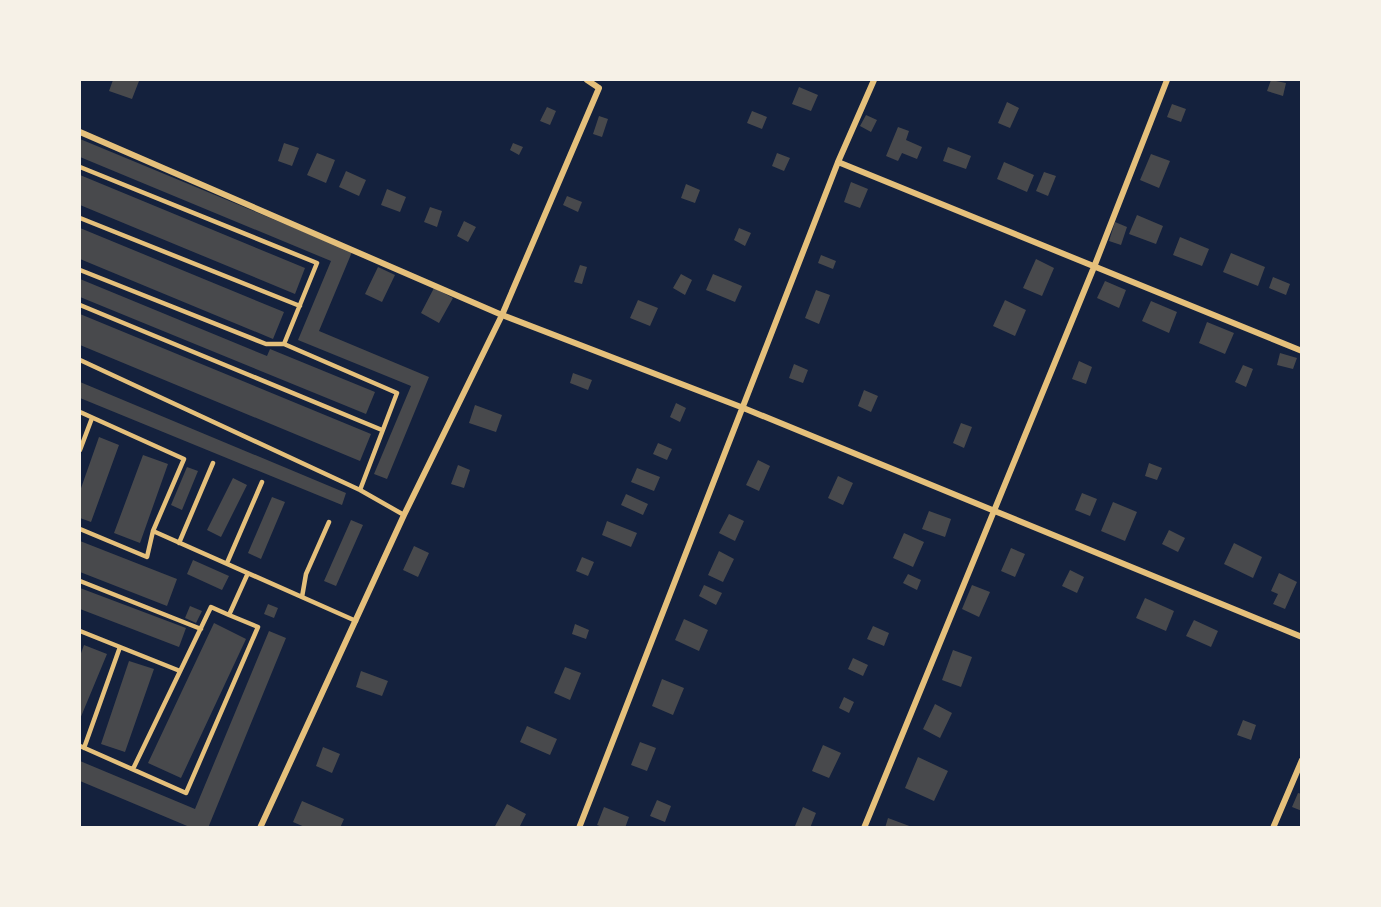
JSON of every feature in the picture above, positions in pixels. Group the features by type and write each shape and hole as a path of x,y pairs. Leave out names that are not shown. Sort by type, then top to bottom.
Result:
{"street":[{"path":"260,828 404,515 502,315 599,87 587,80"},
{"path":"579,828 741,407 838,162 874,80"},
{"path":"864,828 1094,267 1167,80"},
{"path":"80,132 502,315 741,407 1302,637"},
{"path":"838,162 1302,351"},
{"path":"1273,828 1302,760"}],"lane":[{"path":"80,167 317,263 284,344"},
{"path":"80,218 300,306"},
{"path":"80,270 266,344 284,344 398,393 360,490"},
{"path":"80,305 382,430"},
{"path":"80,360 360,490 404,515"},
{"path":"80,412 184,459 153,531 147,557 80,530"},
{"path":"80,450 92,418"},
{"path":"179,543 213,463"},
{"path":"227,564 262,482"},
{"path":"302,597 306,574 329,522"},
{"path":"153,531 356,621"},
{"path":"229,615 248,573"},
{"path":"80,581 201,628"},
{"path":"120,647 82,746 186,793 258,627 211,607 133,769"},
{"path":"80,631 180,671"}],"building":[{"path":"113,80 139,81 132,99 109,91"},
{"path":"1271,80 1286,83 1283,96 1267,91"},
{"path":"799,87 818,95 811,111 792,104"},
{"path":"1007,102 1019,108 1010,128 998,123"},
{"path":"1172,104 1186,109 1181,122 1167,117"},
{"path":"547,107 556,111 550,125 540,121"},
{"path":"752,111 767,117 762,129 747,123"},
{"path":"866,115 877,120 871,132 860,126"},
{"path":"599,116 608,119 602,137 593,134"},
{"path":"898,127 909,131 906,140 922,147 917,159 902,153 898,161 886,156"},
{"path":"80,139 352,252 319,331 429,377 387,479 374,474 411,386 298,340 331,261 80,157"},
{"path":"284,143 299,148 292,166 278,161"},
{"path":"513,143 523,147 519,155 510,150"},
{"path":"948,147 971,156 966,169 943,161"},
{"path":"317,153 335,160 326,183 307,175"},
{"path":"777,153 790,158 784,171 772,166"},
{"path":"1151,154 1170,161 1159,188 1140,180"},
{"path":"1004,162 1034,175 1027,192 997,179"},
{"path":"346,171 366,180 359,196 339,187"},
{"path":"1044,172 1056,176 1048,196 1036,191"},
{"path":"80,175 305,268 295,294 80,205"},
{"path":"851,182 868,189 860,208 844,202"},
{"path":"686,184 700,190 695,203 681,198"},
{"path":"387,189 406,197 400,212 381,205"},
{"path":"567,196 582,202 578,212 563,205"},
{"path":"430,207 442,211 437,227 424,222"},
{"path":"1137,215 1163,226 1156,244 1129,234"},
{"path":"464,221 476,227 468,242 457,236"},
{"path":"1115,222 1127,227 1121,245 1109,241"},
{"path":"80,228 284,312 273,339 80,259"},
{"path":"739,228 751,233 745,246 734,240"},
{"path":"1180,237 1209,249 1202,266 1173,255"},
{"path":"1231,253 1265,267 1258,286 1223,272"},
{"path":"821,255 836,261 833,269 818,263"},
{"path":"1036,259 1054,268 1042,296 1023,288"},
{"path":"580,265 587,267 582,284 574,282"},
{"path":"378,267 395,275 382,302 365,294"},
{"path":"681,274 692,280 685,295 673,288"},
{"path":"713,274 742,286 735,302 706,290"},
{"path":"1273,277 1290,284 1286,295 1269,288"},
{"path":"80,279 267,356 270,349 375,392 366,414 80,297"},
{"path":"1105,281 1126,290 1119,308 1097,298"},
{"path":"434,288 453,298 439,323 421,313"},
{"path":"816,290 830,295 819,324 805,318"},
{"path":"638,300 658,308 650,326 630,318"},
{"path":"1005,300 1026,310 1015,336 993,326"},
{"path":"1151,301 1177,312 1169,333 1142,321"},
{"path":"80,314 371,434 360,461 80,345"},
{"path":"1207,322 1234,333 1225,354 1199,343"},
{"path":"1280,353 1297,358 1293,369 1277,365"},
{"path":"1079,361 1092,367 1086,384 1072,379"},
{"path":"794,364 808,370 803,383 789,378"},
{"path":"1243,365 1253,369 1246,387 1235,382"},
{"path":"573,373 592,380 588,390 570,383"},
{"path":"80,382 346,493 342,505 80,398"},
{"path":"864,390 878,396 871,412 858,406"},
{"path":"676,403 686,408 680,422 670,417"},
{"path":"475,405 502,415 496,432 469,423"},
{"path":"961,423 972,427 964,448 953,443"},
{"path":"99,437 119,445 91,522 80,518 80,491"},
{"path":"658,443 672,449 667,460 653,454"},
{"path":"143,455 168,464 140,543 114,533"},
{"path":"758,460 770,466 759,491 746,485"},
{"path":"1149,463 1162,468 1157,480 1145,476"},
{"path":"458,465 470,470 464,488 451,484"},
{"path":"187,467 198,471 182,510 171,505"},
{"path":"637,468 660,477 654,491 631,482"},
{"path":"838,476 853,483 843,505 828,498"},
{"path":"233,478 247,485 221,537 207,530"},
{"path":"1082,493 1097,499 1090,516 1075,510"},
{"path":"626,494 648,504 643,515 621,505"},
{"path":"272,497 285,502 261,559 248,553"},
{"path":"1113,502 1137,512 1125,541 1101,531"},
{"path":"929,511 951,519 945,537 922,529"},
{"path":"729,514 744,521 735,541 719,533"},
{"path":"351,520 363,525 336,586 324,581"},
{"path":"607,521 637,533 631,547 602,535"},
{"path":"1169,530 1185,538 1178,552 1162,544"},
{"path":"904,533 924,542 913,567 893,558"},
{"path":"80,541 177,579 167,606 80,572"},
{"path":"1234,543 1262,557 1253,578 1224,564"},
{"path":"414,546 429,553 418,577 403,570"},
{"path":"1011,548 1025,554 1015,577 1001,571"},
{"path":"719,551 734,559 723,582 708,575"},
{"path":"582,557 594,562 588,576 576,571"},
{"path":"193,560 229,576 222,590 187,574"},
{"path":"1070,570 1084,577 1077,593 1062,586"},
{"path":"1279,573 1297,582 1285,609 1273,604 1278,594 1271,591"},
{"path":"908,574 921,580 917,590 903,583"},
{"path":"704,585 722,593 716,605 699,596"},
{"path":"972,585 990,592 979,617 962,609"},
{"path":"80,588 186,628 179,647 80,609"},
{"path":"1145,598 1174,611 1166,631 1136,618"},
{"path":"268,604 278,608 274,618 264,614"},
{"path":"190,606 202,611 196,623 185,618"},
{"path":"684,619 708,630 699,651 675,640"},
{"path":"1194,620 1218,631 1211,647 1186,636"},
{"path":"214,623 246,639 181,778 148,763"},
{"path":"575,624 589,630 586,639 572,634"},
{"path":"873,626 889,633 884,646 867,639"},
{"path":"269,631 286,638 208,828 192,828 80,781 80,761 195,809"},
{"path":"84,645 107,654 80,719 80,656"},
{"path":"953,650 972,657 961,687 942,680"},
{"path":"853,658 868,665 863,676 848,669"},
{"path":"129,661 154,669 125,752 101,744"},
{"path":"565,667 581,673 570,700 554,693"},
{"path":"361,671 388,681 382,696 356,687"},
{"path":"662,679 684,688 673,715 652,706"},
{"path":"844,697 854,702 849,713 839,708"},
{"path":"935,704 952,713 940,738 923,729"},
{"path":"1243,720 1256,725 1251,740 1237,735"},
{"path":"527,726 557,739 550,755 520,742"},
{"path":"640,742 656,748 647,771 631,765"},
{"path":"823,745 841,753 829,778 812,771"},
{"path":"323,747 340,754 332,773 316,766"},
{"path":"918,757 948,771 934,801 905,788"},
{"path":"1298,793 1302,794 1302,811 1292,807"},
{"path":"657,800 671,806 665,822 650,816"},
{"path":"302,801 344,819 340,828 307,828 293,822"},
{"path":"507,804 526,814 519,828 494,828"},
{"path":"604,807 629,817 625,828 605,828 597,825"},
{"path":"803,807 816,813 810,828 795,826"},
{"path":"888,818 912,827 912,828 885,828"}]}
